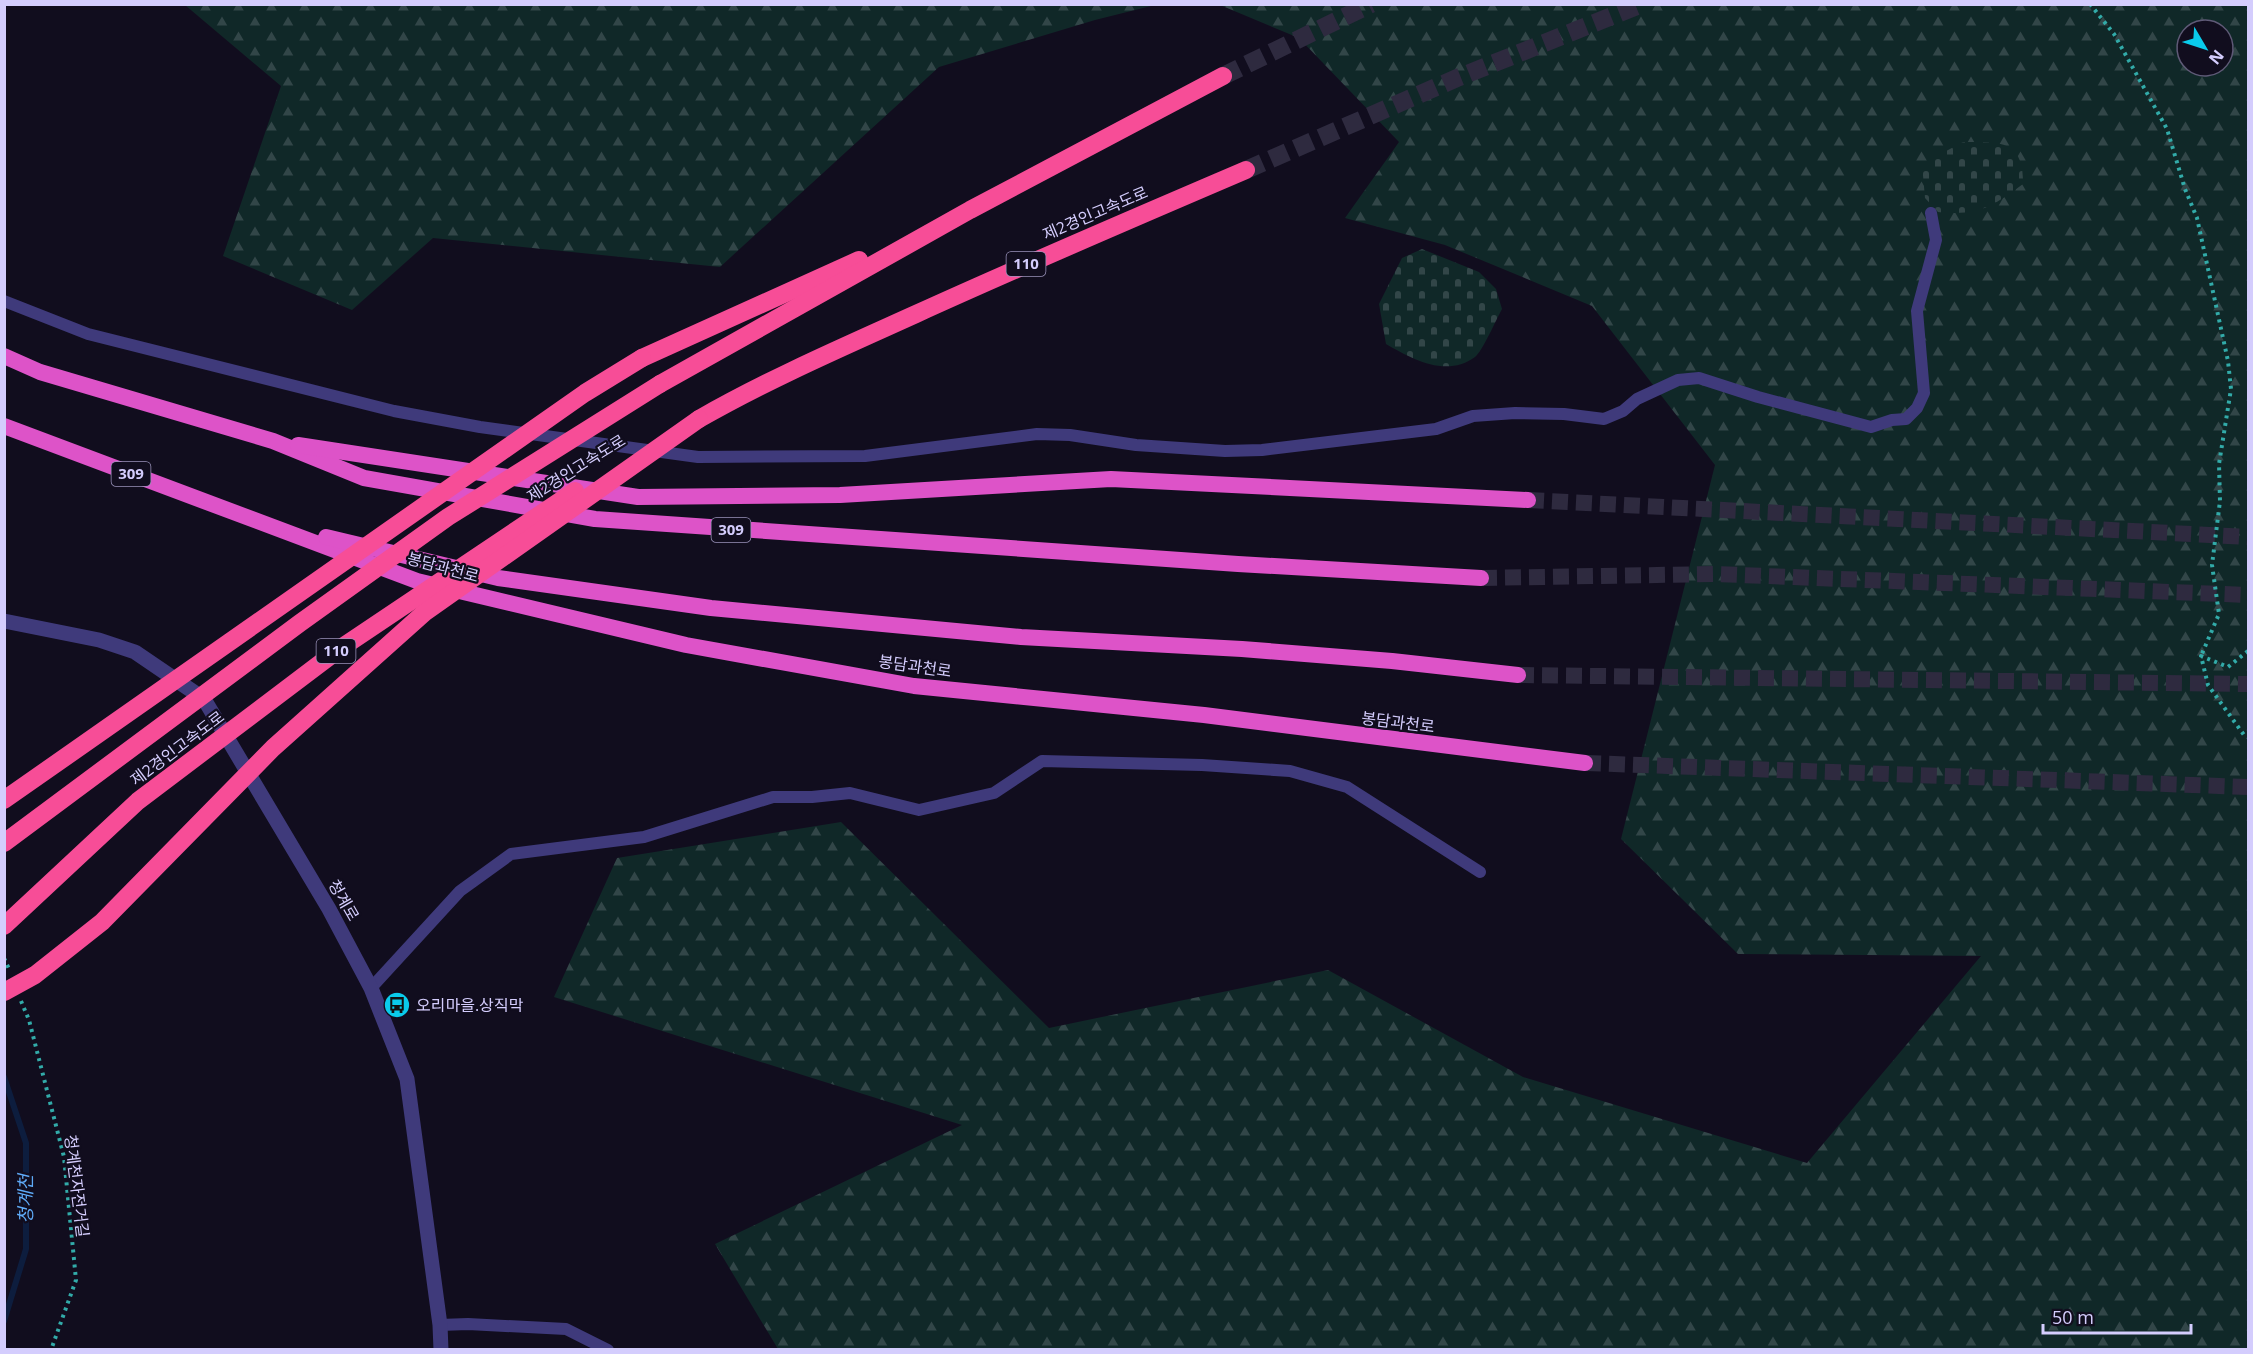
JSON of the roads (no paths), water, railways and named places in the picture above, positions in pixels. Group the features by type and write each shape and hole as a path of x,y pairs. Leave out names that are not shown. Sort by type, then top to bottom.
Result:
{"highway":[{"name":"제2경인고속도로","path":"4,843 300,623 448,517 660,384 970,210 1223,76"},
{"name":"제2경인고속도로","path":"4,926 138,801 338,650 610,468 739,396 807,363 1054,252 1246,170"},
{"path":"4,800 585,393 642,358 970,210"},
{"name":"309","path":"4,356 40,372 273,441 363,478 595,519 1214,563 1481,578"},
{"path":"13,996 35,975 102,922 273,748 424,613 699,419"},
{"name":"봉담과천로","path":"4,426 417,581 686,645 914,686 1204,715 1585,763"},
{"path":"273,441 638,497 840,495 1111,479 1528,500"},
{"name":"봉담과천로","path":"258,520 498,578 711,608 1021,637 1242,649 1392,661 1518,675"}],"street":[{"name":"청계로","path":"4,621 99,640 135,652 204,699 329,909 371,988 407,1079 440,1326 441,1350"}],"lane":[{"path":"4,301 88,334 394,411 480,427 698,457 865,456 1037,434 1070,435 1136,445 1262,450 1436,429 1473,416 1515,413 1564,414 1604,419 1623,411 1637,399 1678,380 1699,378 1871,428 1892,420 1906,418 1917,408 1924,393 1917,310 1936,240 1931,213"},
{"path":"371,988 460,891 511,854 644,837 772,797 812,797 850,793 919,810 994,793 1042,761 1202,765 1290,771 1347,787 1480,872"},
{"path":"440,1326 468,1324 566,1329 608,1350"}],"waterway":[{"name":"청계천","path":"4,1077 26,1143 26,1249 4,1321"}],"tunnel":[{"path":"1223,76 1371,4"},
{"path":"1246,170 1457,78 1642,4"},
{"path":"1528,500 2248,537"},
{"path":"1481,578 1715,574 2248,595"},
{"path":"1518,675 2248,684"},
{"path":"1585,763 2248,787"}],"place":[{"name":"오리마을.상직막","path":"397,1005"}]}
